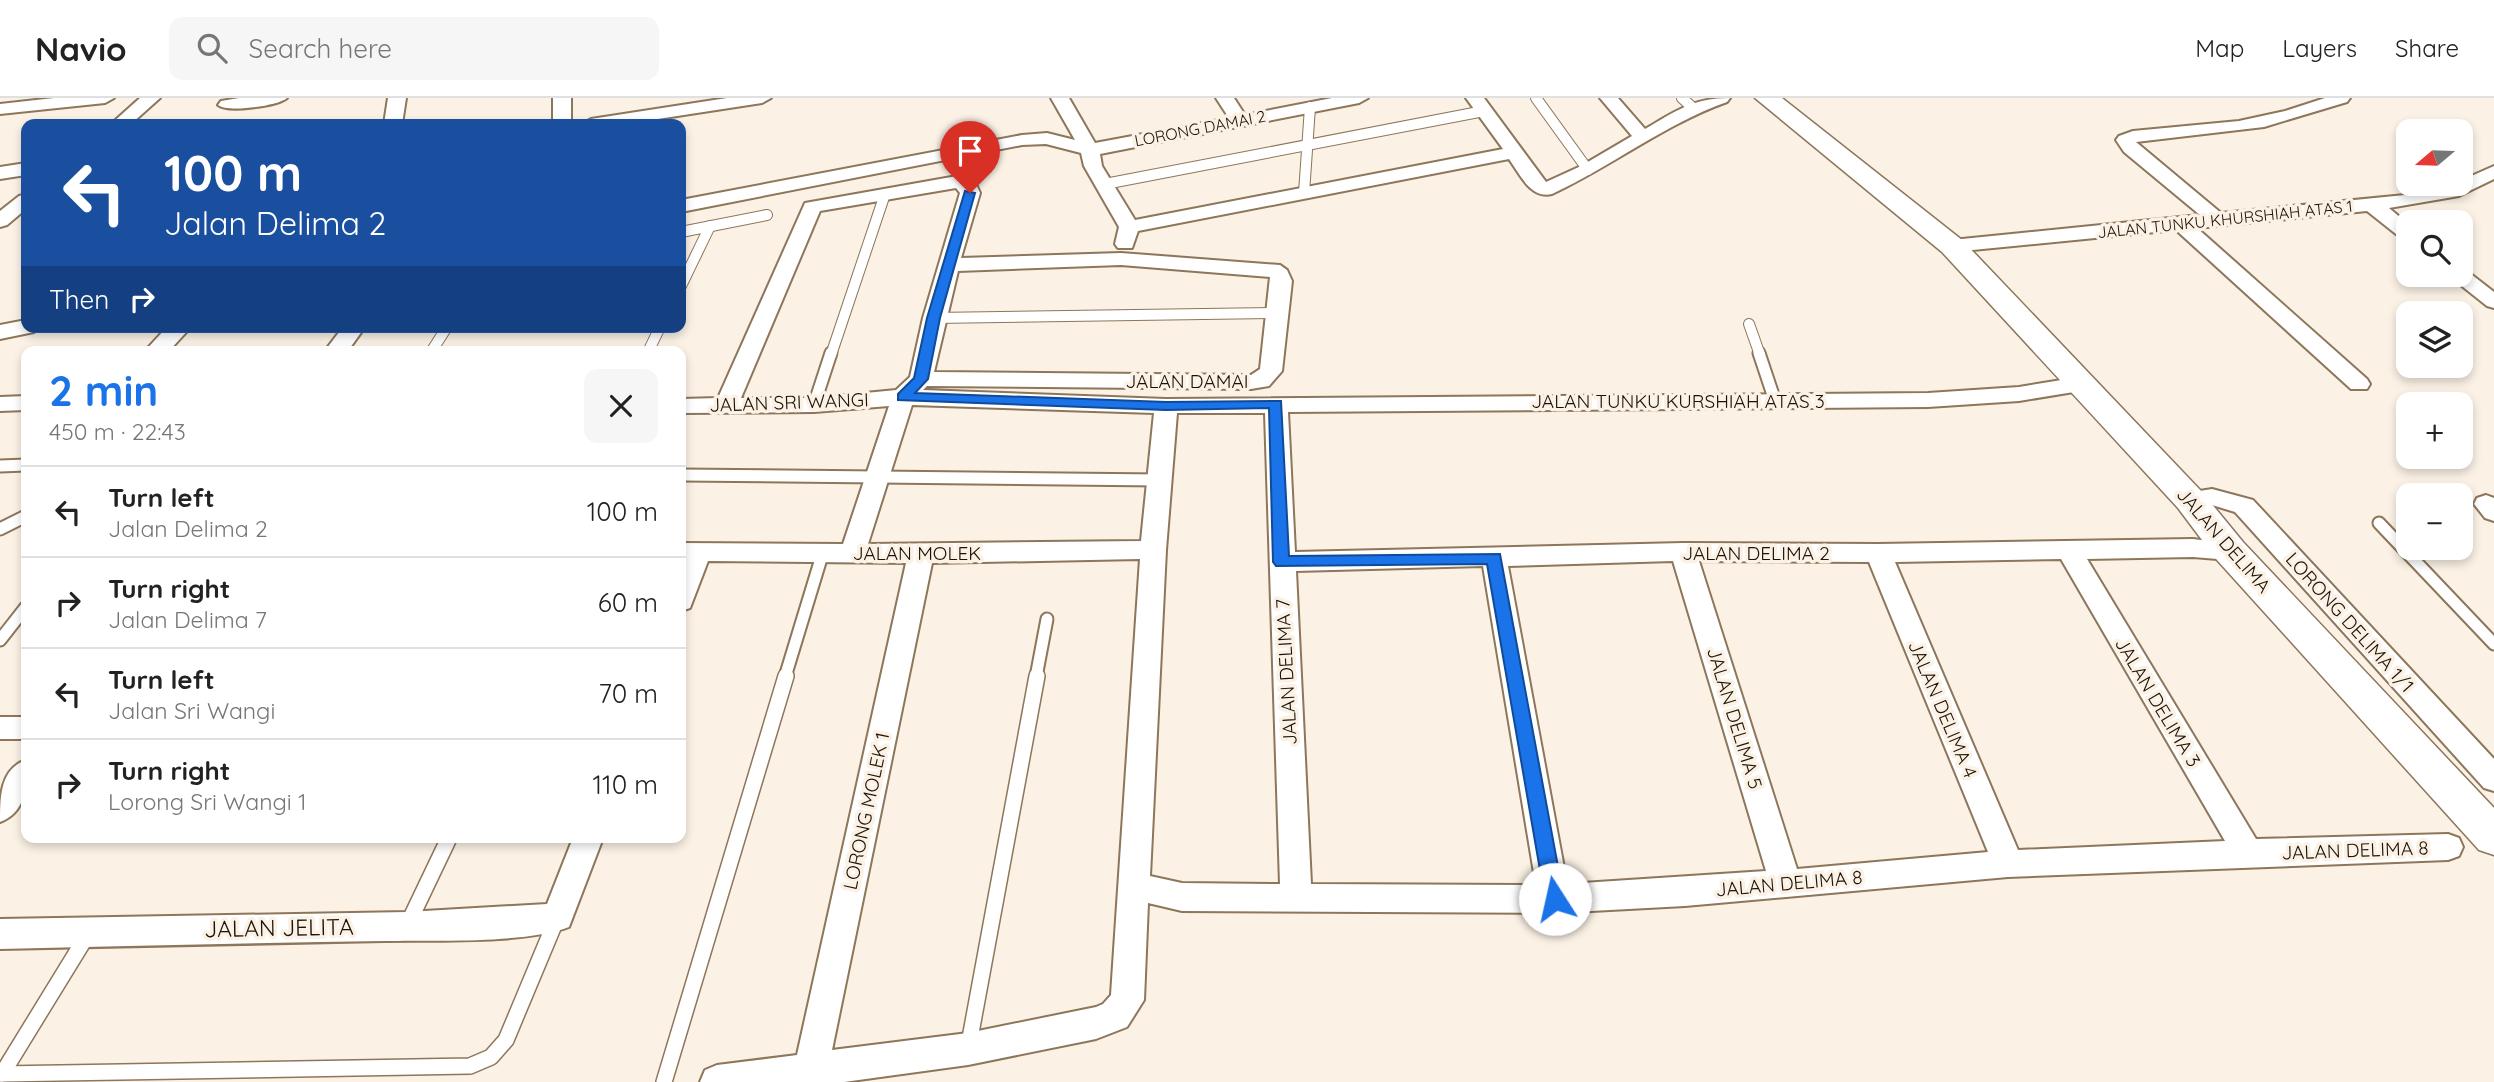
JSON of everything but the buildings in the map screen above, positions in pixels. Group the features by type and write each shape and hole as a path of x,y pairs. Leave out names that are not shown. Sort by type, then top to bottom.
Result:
{"main road":[{"name":"JALAN DELIMA","path":"1767,98 1952,246 2190,500 2230,551 2494,837"}],"street":[{"path":"0,109 105,98"},
{"path":"126,119 151,98"},
{"path":"227,105 278,98"},
{"path":"394,119 397,98"},
{"path":"562,98 562,119"},
{"path":"620,119 730,100 762,98"},
{"path":"1060,98 1090,150 1093,166 1129,227 1121,259"},
{"path":"1225,98 1240,120"},
{"path":"1310,107 1359,98"},
{"path":"1609,98 1643,138"},
{"path":"1480,104 1513,153 1538,186 1545,190 1588,170 1643,138 1688,103 1721,98"},
{"path":"2217,220 2125,140 2133,136 2248,127 2304,114 2342,98"},
{"name":"LORONG DAMAI 2","path":"1090,150 1310,107"},
{"path":"686,205 1023,140 1047,138 1090,150"},
{"path":"1129,227 1513,153"},
{"path":"0,173 21,170"},
{"name":"JALAN TUNKU KHURSHIAH ATAS 1","path":"1952,246 2415,200 2490,178"},
{"path":"726,405 811,207 957,182 968,186 970,193 934,318 921,379 903,397 875,477 853,554"},
{"path":"0,221 21,204"},
{"path":"2371,204 2396,224"},
{"path":"2180,223 2359,384"},
{"name":"JALAN DAMAI","path":"921,379 1261,381 1271,371 1283,281 1280,274 1273,269 1121,259 950,265"},
{"path":"2473,285 2494,302"},
{"path":"0,332 21,328"},
{"path":"161,346 174,333"},
{"name":"JALAN TUNKU KURSHIAH ATAS 3","path":"1276,404 1928,400 2019,394 2080,384"},
{"name":"JALAN SRI WANGI","path":"686,406 814,405 903,397 1166,406 1276,404"},
{"path":"0,404 21,403"},
{"name":"JALAN DELIMA 7","path":"1276,404 1296,899"},
{"path":"717,1082 968,1049 1096,1023 1115,1016 1127,1000 1153,550 1166,406"},
{"name":"LORONG DELIMA 1/1","path":"2190,500 2212,497 2244,506 2494,779"},
{"name":"JALAN DELIMA 2","path":"1281,562 1684,552 1878,553 2193,548 2230,551"},
{"name":"JALAN MOLEK","path":"690,552 921,554 1153,550"},
{"name":"JALAN DELIMA 3","path":"2069,551 2248,853"},
{"path":"686,574 690,552"},
{"name":"JALAN DELIMA 5","path":"1684,552 1786,884"},
{"name":"JALAN DELIMA 4","path":"1878,553 2008,864"},
{"name":"LORONG MOLEK 1","path":"811,1069 921,554"},
{"path":"1494,558 1555,899"},
{"path":"0,809 21,779"},
{"path":"558,917 586,843"},
{"name":"JALAN DELIMA 8","path":"1132,886 1182,898 1555,899 1786,884 2008,864 2448,847"},
{"name":"JALAN JELITA","path":"0,934 407,926 515,922 558,917"}],"lane":[{"path":"1536,98 1588,170"},
{"path":"1105,184 1306,146 1480,104"},
{"path":"1304,193 1310,107"},
{"path":"814,405 886,194"},
{"path":"686,231 767,215"},
{"path":"686,276 710,226"},
{"path":"934,318 1280,313"},
{"path":"1749,324 1776,401"},
{"path":"0,466 21,466"},
{"path":"686,475 1160,480"},
{"path":"0,529 21,518"},
{"path":"2379,523 2494,643"},
{"path":"664,1082 823,552"},
{"path":"0,640 21,613"},
{"path":"968,1049 1047,619"},
{"path":"407,926 447,843"},
{"path":"1,1074 470,1066 484,1062 498,1053 506,1040 558,917"},
{"path":"1,1074 90,933"}],"route":[{"path":"970,193 934,318 921,379 903,397 1166,406 1276,404 1281,562 1494,558 1555,899"}]}
